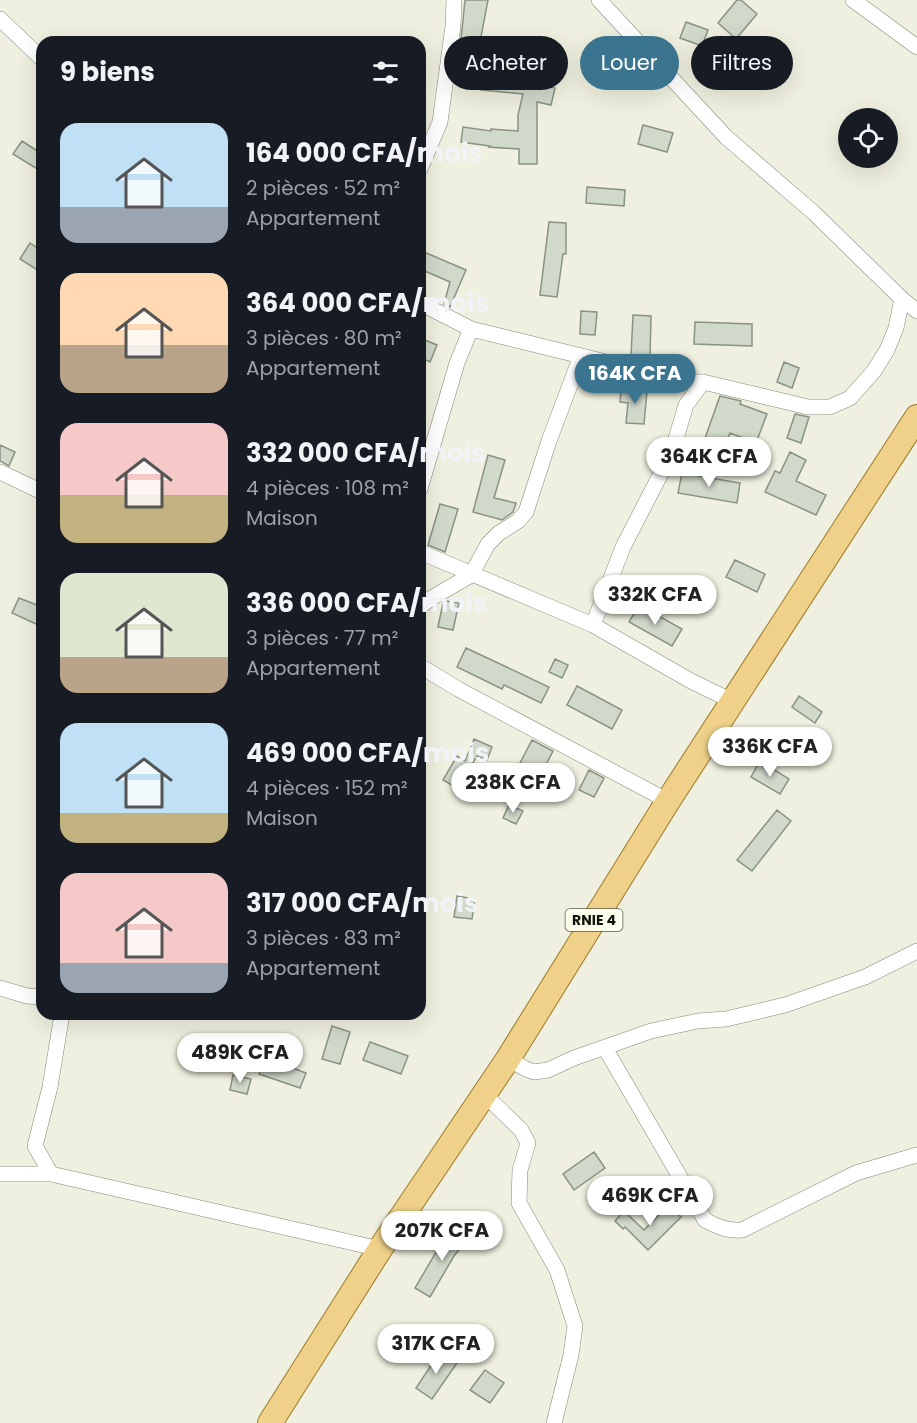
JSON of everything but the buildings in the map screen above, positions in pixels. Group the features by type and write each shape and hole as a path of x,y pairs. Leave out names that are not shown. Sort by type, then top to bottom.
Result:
{"main road":[{"name":"RNIE 4","path":"270,1423 380,1249 508,1059 668,801 917,417"}],"street":[{"path":"426,155 440,122 453,26 454,0"},
{"path":"599,0 726,137 814,213 917,311"},
{"path":"853,0 917,47"},
{"path":"0,19 36,53"},
{"path":"426,306 471,329 610,363 660,381 703,382 808,407 830,407 850,398 874,371 887,350 896,328 902,299"},
{"path":"426,469 457,363 471,329"},
{"path":"426,602 471,575 488,544 526,512 549,441 581,356"},
{"path":"593,625 623,548 672,452 686,405 703,382"},
{"path":"0,472 36,489"},
{"path":"426,555 593,625 691,681 732,701"},
{"path":"426,670 668,801"},
{"path":"508,1059 526,1069 541,1071 651,1031 698,1021 726,1019 784,1005 865,977 917,951"},
{"path":"0,988 36,997"},
{"path":"51,1174 35,1146 50,1086 61,1020"},
{"path":"605,1048 705,1220 717,1227 730,1231 742,1230 856,1173 917,1155"},
{"path":"484,1094 521,1130 528,1143 520,1170 519,1203 556,1270 575,1326 571,1356 554,1423"},
{"path":"0,1174 51,1174 380,1249"}]}
